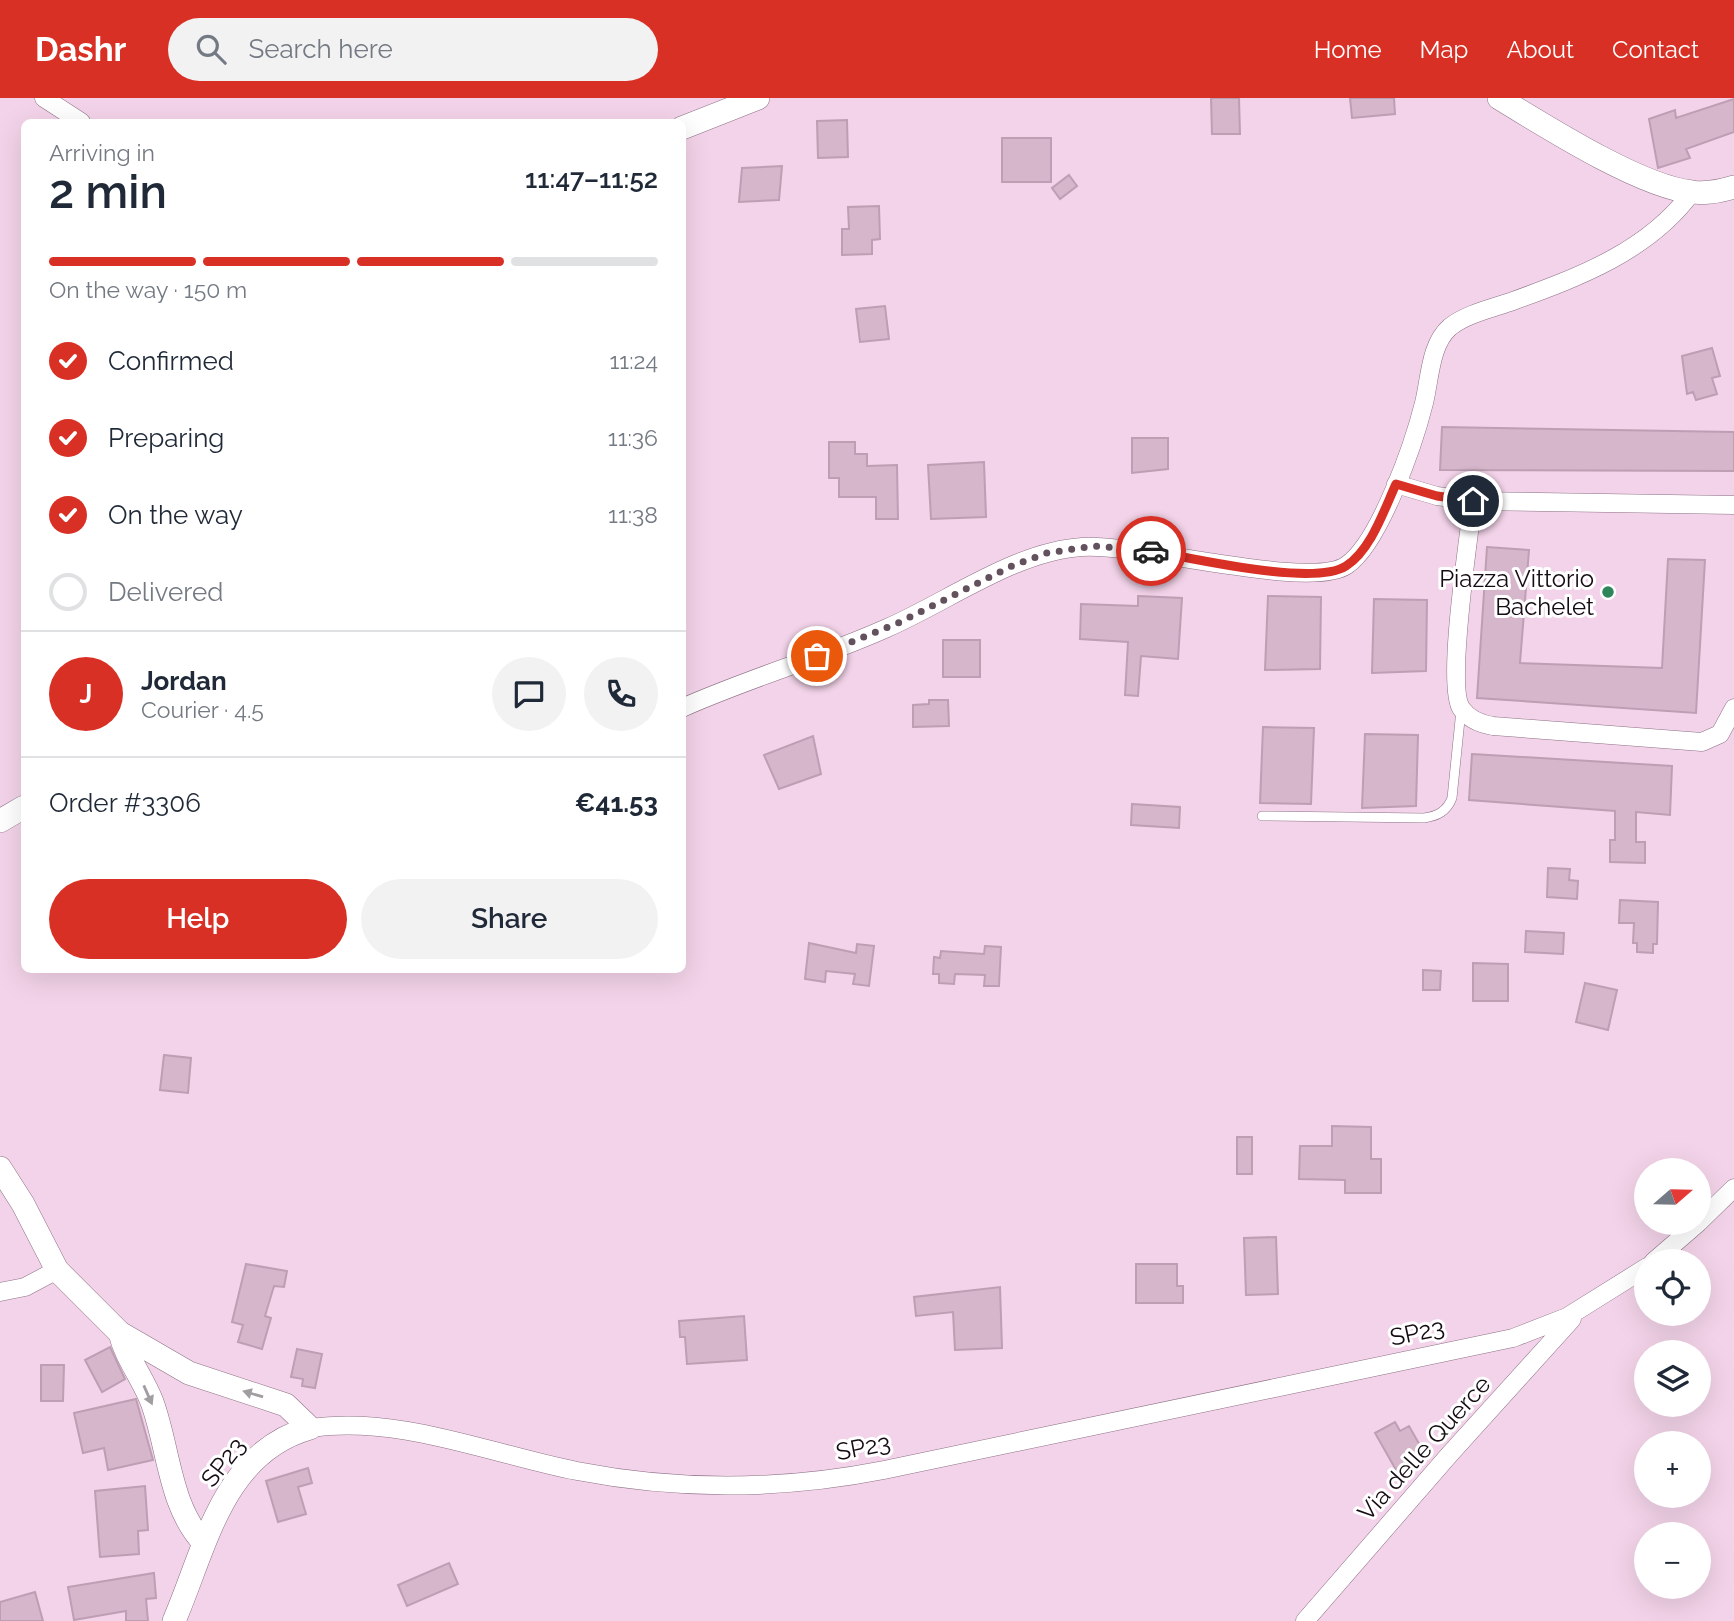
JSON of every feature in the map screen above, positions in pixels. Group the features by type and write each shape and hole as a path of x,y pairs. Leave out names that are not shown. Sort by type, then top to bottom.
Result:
{"street":[{"path":"44,98 76,119"},
{"path":"686,126 758,98"},
{"path":"1500,98 1613,162 1655,181 1692,192 1734,187"},
{"path":"686,706 873,634 1021,562 1063,549 1131,548 1232,566 1321,574 1335,572 1348,565 1364,547 1396,484 1417,429 1434,355 1447,330 1464,319 1561,284 1608,261 1655,232 1673,217 1692,192"},
{"path":"1396,484 1437,496 1473,501 1734,505"},
{"path":"1473,501 1456,678 1461,708 1474,721 1493,726 1702,742 1720,734 1734,708"},
{"path":"0,821 21,809"},
{"path":"0,1168 23,1204 57,1270 120,1333 153,1405 186,1516 204,1544"},
{"path":"1712,1210 1734,1188"},
{"path":"1668,1249 1684,1236"},
{"path":"0,1292 33,1284 57,1270"},
{"name":"SP23","path":"174,1621 227,1494 248,1464 270,1445 310,1428 349,1425 393,1430 556,1467 629,1479 716,1486 783,1485 884,1470 1498,1342 1541,1329 1582,1309 1634,1275"},
{"name":"Via delle Querce","path":"1305,1621 1449,1455 1582,1309"},
{"path":"120,1333 133,1338 189,1373 286,1405 310,1428"}],"lane":[{"path":"1262,816 1424,818 1446,810 1452,798 1461,708"}],"building":[{"path":"1211,98 1239,98 1240,134 1212,134"},
{"path":"1350,98 1394,98 1395,114 1352,118"},
{"path":"1734,99 1734,132 1686,149 1690,158 1658,168 1649,119 1675,110 1676,118"},
{"path":"847,120 848,157 818,158 817,121"},
{"path":"1002,138 1051,138 1051,182 1002,182"},
{"path":"782,166 779,200 739,202 742,168"},
{"path":"1069,175 1077,186 1060,199 1052,188"},
{"path":"879,206 880,239 872,240 872,254 842,255 842,229 849,229 848,207"},
{"path":"885,306 889,339 860,342 856,309"},
{"path":"1712,348 1720,376 1712,378 1717,394 1696,400 1693,392 1687,394 1682,356"},
{"path":"1442,427 1734,432 1734,471 1440,470"},
{"path":"1132,438 1168,438 1168,469 1132,473"},
{"path":"829,442 855,442 855,454 867,454 867,466 897,465 898,519 876,519 876,497 839,497 839,478 829,478"},
{"path":"984,462 986,517 931,519 928,465"},
{"path":"1487,547 1529,550 1520,663 1662,668 1668,559 1705,560 1696,713 1477,698"},
{"path":"1138,596 1182,598 1178,659 1141,656 1138,696 1125,695 1128,642 1080,639 1081,604 1138,606"},
{"path":"1268,596 1321,597 1320,669 1265,670"},
{"path":"1374,599 1427,600 1426,671 1372,673"},
{"path":"943,640 980,640 980,677 943,677"},
{"path":"929,700 948,700 949,726 913,727 913,705 929,704"},
{"path":"1263,727 1314,728 1311,804 1260,803"},
{"path":"1365,734 1418,735 1416,806 1362,808"},
{"path":"813,736 821,774 779,789 764,755"},
{"path":"1472,754 1672,766 1670,815 1636,812 1636,842 1645,842 1645,863 1610,862 1610,840 1615,840 1615,811 1469,800"},
{"path":"1132,804 1180,807 1179,828 1131,825"},
{"path":"1548,868 1570,869 1569,880 1578,881 1577,899 1547,897"},
{"path":"1620,900 1658,902 1657,944 1653,944 1653,953 1637,952 1637,943 1633,943 1634,923 1619,923"},
{"path":"1526,931 1564,933 1563,954 1525,952"},
{"path":"809,943 856,953 857,944 874,946 869,986 853,984 855,974 826,971 825,982 805,979"},
{"path":"985,946 1001,947 999,986 984,986 985,975 955,974 954,984 939,983 939,974 933,974 934,957 940,958 941,951 984,954"},
{"path":"1473,963 1508,964 1508,1001 1473,1001"},
{"path":"1423,970 1441,971 1440,990 1423,990"},
{"path":"1585,983 1617,990 1608,1030 1576,1022"},
{"path":"164,1055 191,1058 188,1093 160,1090"},
{"path":"1332,1126 1371,1127 1371,1159 1381,1159 1381,1193 1345,1193 1345,1180 1299,1179 1300,1146 1332,1146"},
{"path":"1237,1137 1252,1137 1252,1174 1237,1174"},
{"path":"1276,1237 1278,1294 1246,1295 1244,1238"},
{"path":"246,1264 287,1271 284,1287 274,1286 265,1316 271,1318 262,1349 238,1342 243,1325 232,1322"},
{"path":"1136,1264 1177,1264 1177,1286 1183,1286 1183,1303 1136,1303"},
{"path":"1000,1287 1002,1348 955,1350 953,1312 916,1316 914,1297"},
{"path":"744,1316 747,1360 687,1364 685,1337 680,1337 679,1321"},
{"path":"110,1347 125,1379 102,1392 85,1360"},
{"path":"297,1349 322,1354 315,1388 302,1386 303,1379 291,1377"},
{"path":"41,1365 64,1365 63,1401 41,1401"},
{"path":"136,1399 153,1460 108,1470 104,1448 83,1453 74,1413"},
{"path":"1395,1422 1400,1431 1409,1426 1425,1454 1396,1470 1375,1433"},
{"path":"308,1468 312,1483 298,1487 306,1514 278,1522 266,1481"},
{"path":"145,1486 148,1530 138,1531 139,1554 100,1557 95,1491"},
{"path":"449,1563 458,1584 407,1606 398,1585"},
{"path":"154,1573 156,1598 146,1599 148,1621 126,1621 126,1611 74,1620 68,1587"},
{"path":"35,1592 43,1621 0,1621 0,1602"}],"way so far":[{"path":"817,656 898,623 1012,566 1047,553 1094,546 1151,551"}],"place":[{"name":"Piazza Vittorio Bachelet","path":"1608,592"}],"route":[{"path":"1151,551 1232,566 1321,574 1335,572 1354,560 1364,547 1396,484 1437,496 1473,501"}]}
